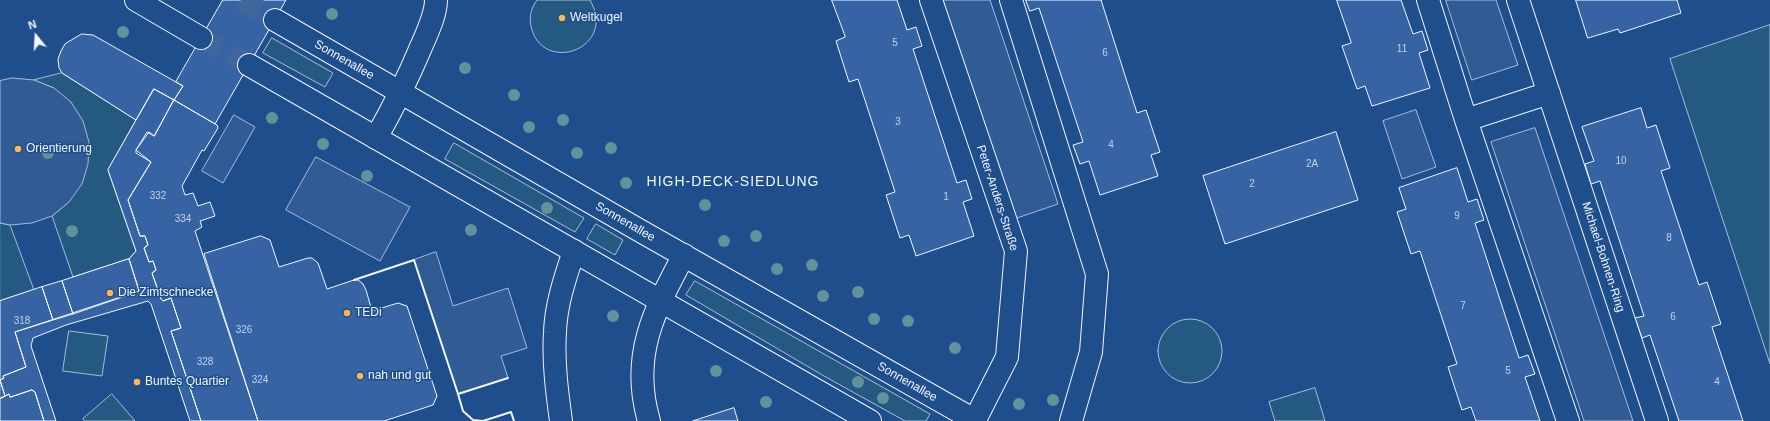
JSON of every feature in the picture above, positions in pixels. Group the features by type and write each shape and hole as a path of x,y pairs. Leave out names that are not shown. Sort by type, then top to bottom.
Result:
{"street":[{"path":"136,0 201,38"},
{"path":"376,138 401,93 427,32 436,6 436,0"},
{"name":"Peter-Anders-Straße","path":"931,0 1016,251 1008,356 976,421"},
{"path":"1011,0 1097,274 1091,352 1071,421"},
{"path":"1428,0 1466,120 1568,421"},
{"name":"Michael-Bohnen-Ring","path":"1518,0 1657,421"},
{"name":"Sonnenallee","path":"275,20 976,421"},
{"path":"249,65 870,421"},
{"path":"1466,120 1549,93"},
{"path":"561,421 557,390 555,332 560,296 574,251"},
{"path":"649,421 641,379 644,350 659,301 684,255"}],"shaded area":[{"path":"537,0 590,0 596,17 594,32 586,43 575,50 561,52 548,50 538,41 531,26 531,13"},
{"path":"942,0 990,0 1058,204 1014,219"},
{"path":"1446,0 1496,0 1518,65 1472,80"},
{"path":"1770,25 1770,364 1670,59"},
{"path":"272,38 333,73 325,87 263,53"},
{"path":"62,73 136,120 108,170 136,251 129,259 73,277 52,216 69,202 54,88 34,80"},
{"path":"12,78 34,80 54,88 71,102 83,121 89,142 88,164 82,184 69,202 52,216 32,223 10,225 0,223 0,81"},
{"path":"1416,110 1436,167 1402,179 1383,121"},
{"path":"234,115 255,127 223,183 202,171"},
{"path":"1535,128 1633,421 1584,421 1491,142"},
{"path":"454,143 584,218 575,232 445,159"},
{"path":"316,157 410,207 380,261 286,210"},
{"path":"0,223 10,225 34,290 0,301"},
{"path":"596,224 623,240 615,255 587,239"},
{"path":"436,252 453,306 508,288 527,348 501,356 508,378 458,394 414,260"},
{"path":"695,281 930,414 926,421 905,421 824,376 686,295"},
{"path":"1190,319 1202,321 1213,328 1220,339 1222,351 1220,363 1213,374 1202,381 1190,383 1178,381 1167,374 1160,363 1158,351 1160,339 1167,328 1178,321"},
{"path":"69,331 108,336 102,376 63,371"},
{"path":"1315,388 1325,421 1275,421 1269,402"},
{"path":"112,394 135,421 85,421 83,419"}],"building":[{"path":"223,0 286,0 215,124 174,100 183,86 176,82"},
{"path":"832,0 897,0 907,30 916,27 922,46 913,49 957,183 966,180 972,199 963,202 974,236 916,256 909,235 900,238 886,195 895,192 858,79 849,82 836,41 845,37"},
{"path":"1026,0 1101,0 1137,113 1146,110 1160,152 1151,155 1158,176 1100,195 1089,161 1080,164 1073,145 1083,142 1039,8 1030,11"},
{"path":"1337,0 1401,0 1413,34 1422,31 1428,50 1419,53 1430,88 1372,106 1365,86 1357,89 1342,46 1351,43"},
{"path":"1576,0 1677,0 1681,13 1620,33 1618,29 1588,38"},
{"path":"82,34 93,35 183,86 174,100 154,89 136,120 62,73 59,68 58,59 61,51 65,44"},
{"path":"154,89 174,100 154,136 149,132 136,150 151,162 128,200 140,236 145,236 148,245 144,248 149,262 153,261 156,270 152,273 161,299 163,301 171,298 181,328 171,331 201,421 190,421 151,304 148,301 66,325 33,338 31,346 56,421 44,421 35,392 32,390 10,397 9,394 5,396 0,380 4,378 3,376 26,367 15,332 139,291 129,259 136,251 108,170"},
{"path":"174,100 217,125 218,128 204,151 202,150 182,186 185,195 193,193 198,206 210,202 215,216 200,221 202,227 195,231 258,421 201,421 171,331 181,328 171,298 163,301 161,299 152,273 156,270 153,261 149,262 144,248 148,245 145,236 140,236 128,200 151,162 136,153 136,150 147,132 154,136"},
{"path":"1641,108 1647,128 1656,125 1670,168 1661,171 1699,285 1707,282 1721,324 1712,327 1743,421 1679,421 1650,335 1642,338 1635,318 1644,316 1600,181 1591,184 1585,164 1594,161 1582,127"},
{"path":"1336,132 1358,200 1225,244 1203,176"},
{"path":"1457,168 1468,202 1477,199 1484,220 1475,223 1519,358 1528,355 1535,374 1525,377 1540,421 1476,421 1471,407 1462,410 1448,367 1457,364 1420,251 1411,254 1397,212 1406,209 1399,188"},
{"path":"261,236 270,240 279,267 312,258 318,263 327,289 358,280 363,284 366,290 372,311 398,303 407,306 437,396 433,405 384,421 258,421 204,254"},
{"path":"129,259 139,290 137,292 73,314 62,281"},
{"path":"62,281 73,314 53,320 42,287"},
{"path":"42,287 53,320 15,332 26,367 3,376 4,378 0,380 0,301"},
{"path":"0,380 5,396 0,398"},
{"path":"32,390 35,392 44,421 0,421 0,399 9,394 10,397"},
{"path":"734,408 738,421 693,421"}],"tunnel":[{"path":"241,0 275,20"},
{"path":"201,38 249,65"}],"wall":[{"path":"354,280 414,260 458,394 508,378"},
{"path":"458,394 463,411 473,420 483,421 511,412 514,421"}],"place":[{"name":"Weltkugel","path":"562,18"},
{"name":"Orientierung","path":"18,149"},
{"name":"Die Zimtschnecke","path":"110,293"},
{"name":"TEDi","path":"347,313"},
{"name":"nah und gut","path":"360,376"},
{"name":"Buntes Quartier","path":"137,382"}],"district":[{"name":"HIGH-DECK-SIEDLUNG","path":"733,182"}]}
